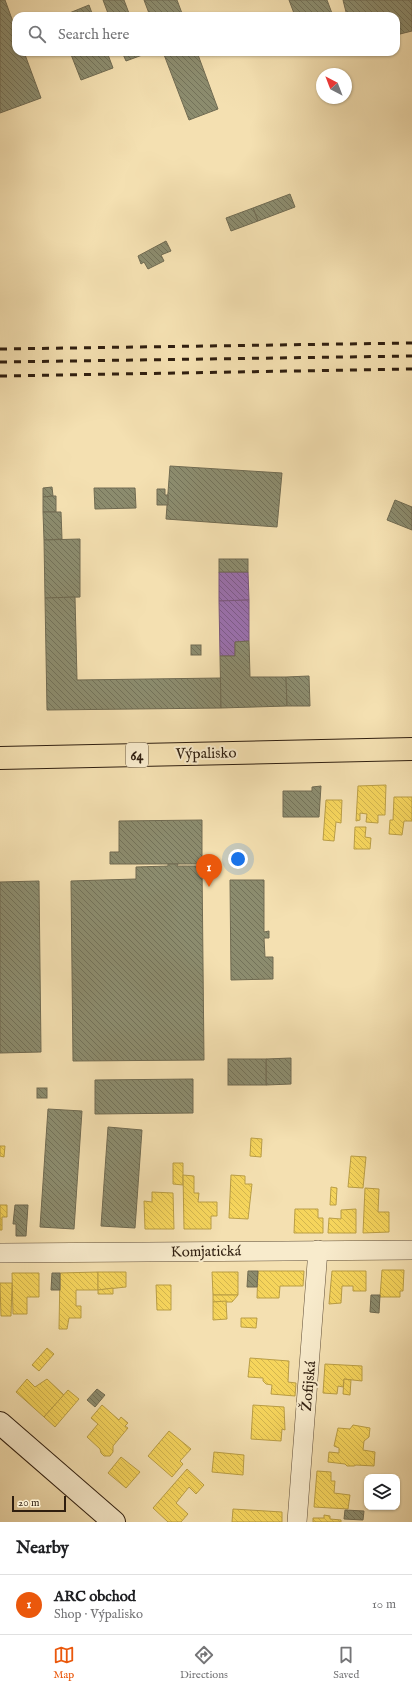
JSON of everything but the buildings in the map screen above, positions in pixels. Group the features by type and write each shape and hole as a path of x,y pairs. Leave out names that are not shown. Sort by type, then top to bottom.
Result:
{"main road":[{"name":"Výpalisko","path":"0,758 412,749"},
{"path":"0,1423 114,1522"}],"street":[{"name":"Žofijská","path":"297,1522 318,1250"},
{"name":"Komjatická","path":"0,1254 412,1250"}],"railway":[{"path":"0,349 412,343"},
{"path":"0,362 412,356"},
{"path":"0,376 412,369"}],"place":[{"name":"ARC obchod","path":"209,887"}]}
